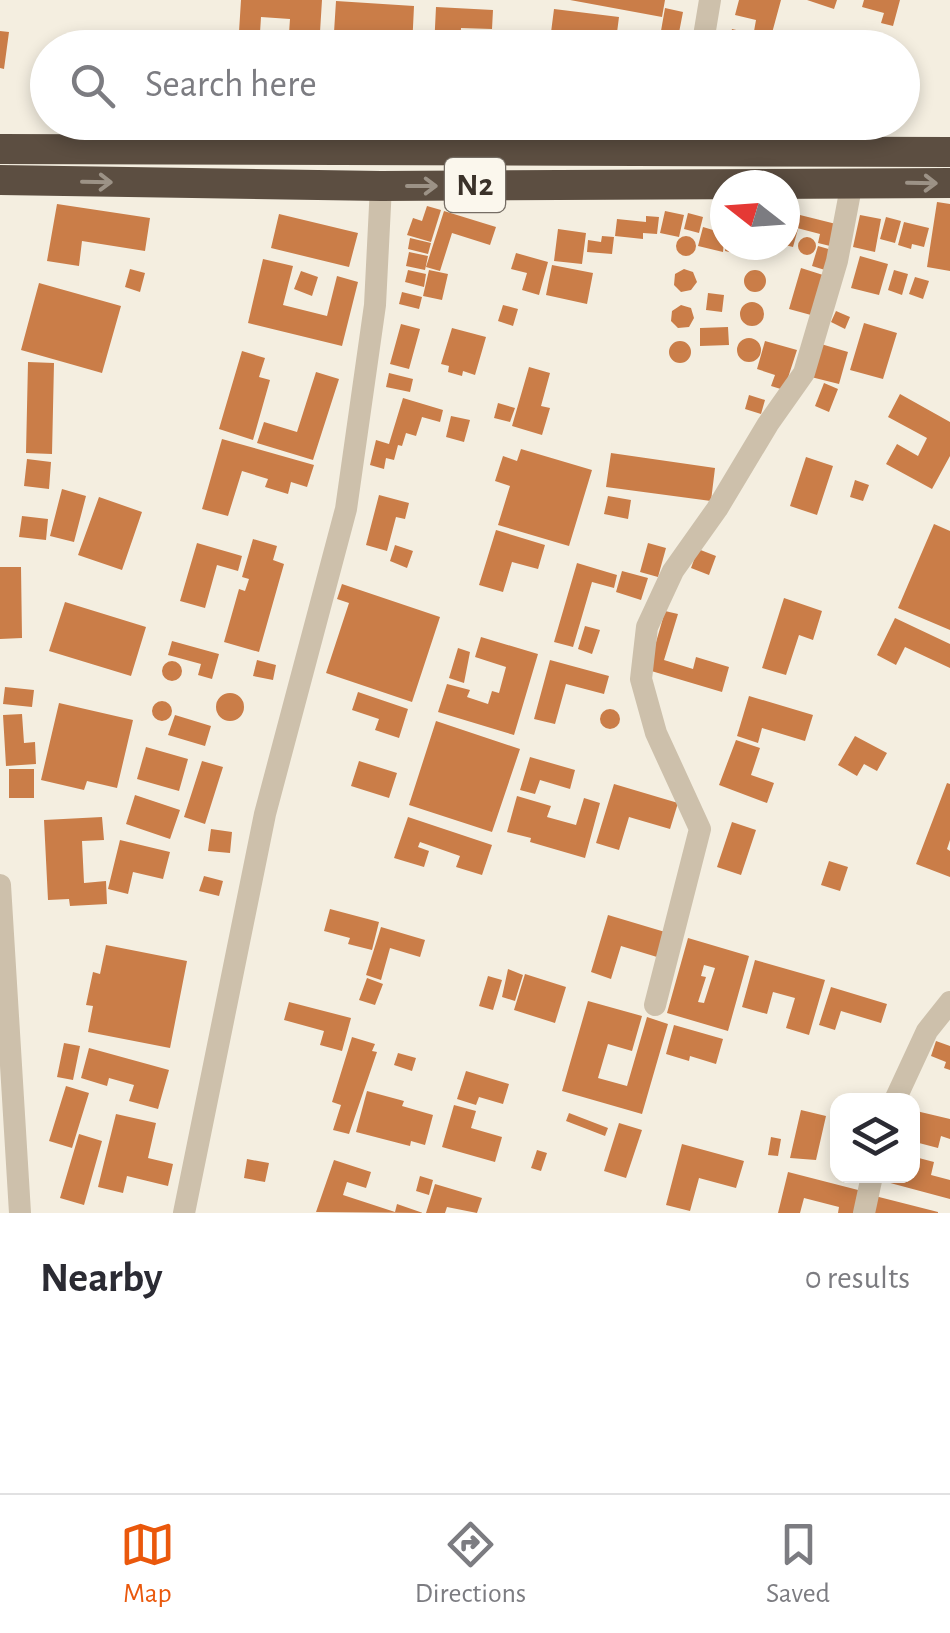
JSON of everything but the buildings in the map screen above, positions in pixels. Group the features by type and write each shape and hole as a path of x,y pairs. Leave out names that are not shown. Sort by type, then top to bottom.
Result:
{"highway":[{"name":"N2","path":"0,149 476,140"},
{"name":"N2","path":"753,140 950,152"},
{"name":"N2","path":"0,180 381,186 950,183"}],"street":[{"path":"705,30 710,0"},
{"path":"654,1005 700,829 656,733 641,679 646,627 672,571 718,509 768,424 804,373 838,262 852,182"},
{"path":"184,1213 264,814 346,510 375,305 381,186"},
{"path":"0,885 20,1213"},
{"path":"898,1093 927,1032 950,1002"},
{"path":"864,1213 870,1183"}]}
